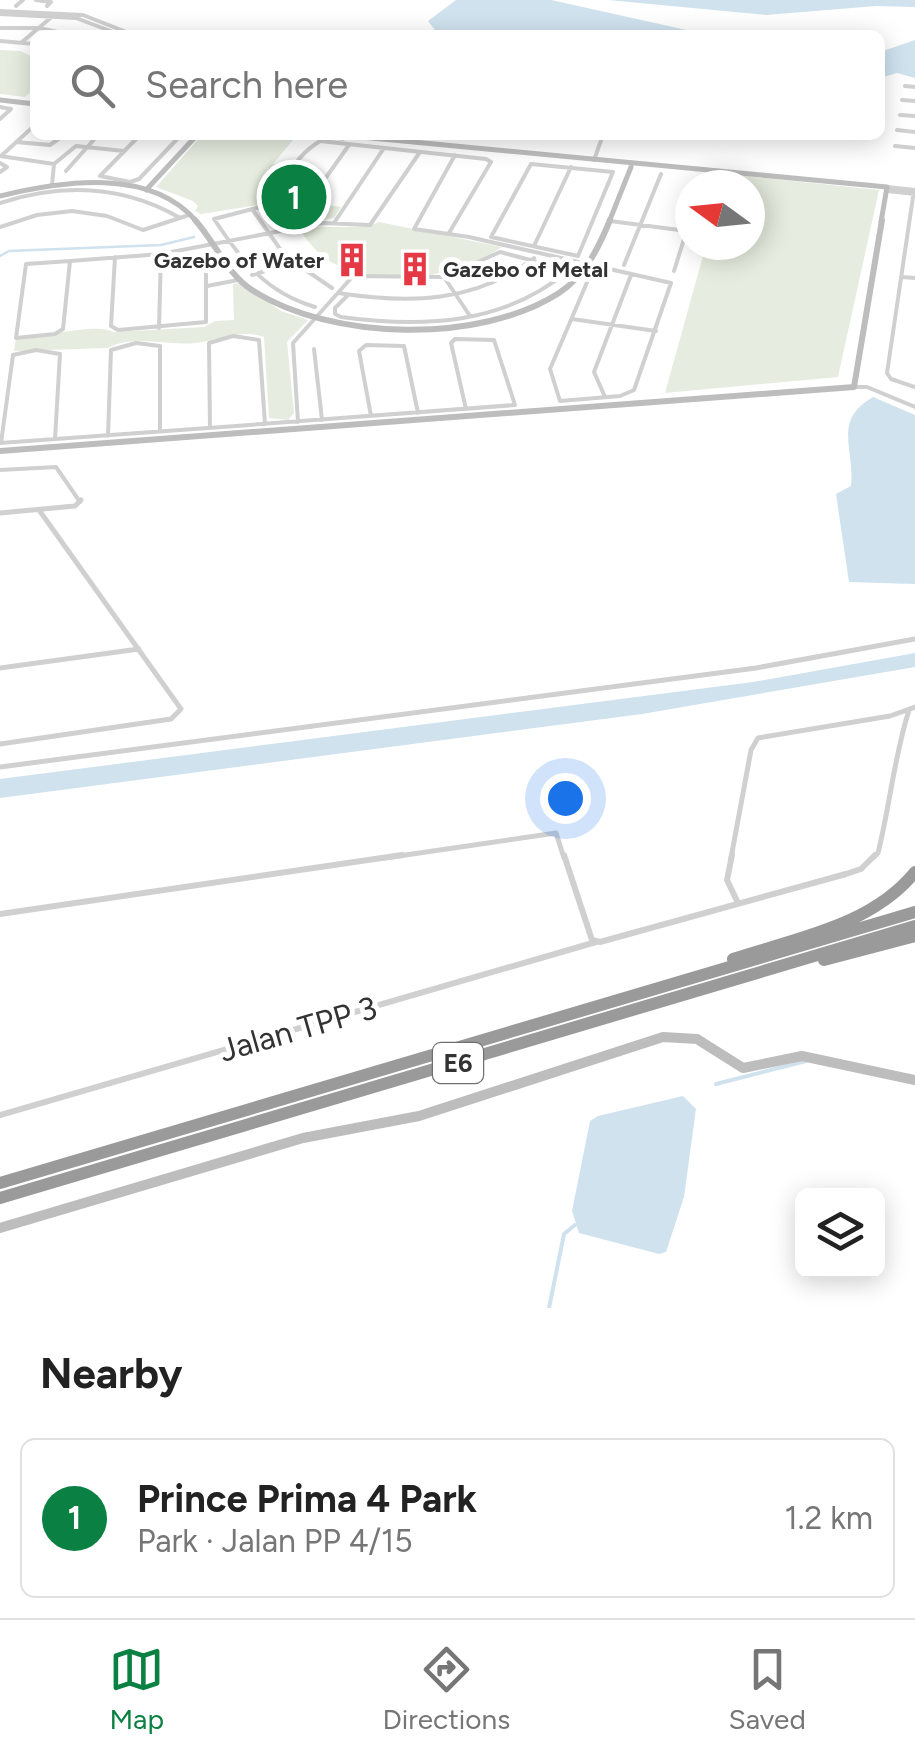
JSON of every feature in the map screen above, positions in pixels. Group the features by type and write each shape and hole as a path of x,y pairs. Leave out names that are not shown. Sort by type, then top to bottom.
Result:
{"highway":[{"path":"619,999 874,909 897,894 915,872"},
{"name":"E6","path":"0,1183 915,912"},
{"name":"E6","path":"0,1198 915,926"},
{"path":"624,1014 915,936"}],"street":[{"path":"16,6 23,0"},
{"path":"36,0 51,2 47,6"},
{"path":"0,12 56,13 105,21 124,30"},
{"path":"37,30 56,13"},
{"path":"56,13 111,30"},
{"path":"0,28 48,30"},
{"path":"22,42 30,35"},
{"path":"0,42 30,43"},
{"path":"906,86 915,87"},
{"path":"0,102 30,98"},
{"path":"902,100 915,101"},
{"path":"0,102 11,109 0,119"},
{"path":"900,115 915,116"},
{"path":"0,159 30,129"},
{"path":"898,130 915,132"},
{"path":"16,142 50,145 57,140"},
{"path":"66,171 93,140"},
{"path":"135,140 100,176 130,182 139,179 176,140"},
{"path":"146,190 192,140"},
{"path":"355,140 675,171"},
{"path":"372,140 491,162 448,234"},
{"path":"594,160 601,140"},
{"path":"423,148 376,222 364,226 334,223 294,228 281,204 298,163 312,144 320,141 384,148 423,148 706,170"},
{"path":"310,200 349,144"},
{"path":"895,146 915,148"},
{"path":"52,185 54,164 70,148 125,151"},
{"path":"334,223 384,148"},
{"path":"455,155 412,226 414,230 448,234 531,250 566,256 581,254 614,175 611,171 530,164 491,235 531,250 589,266 672,283 634,390 605,398 560,401 550,369 588,280"},
{"path":"0,159 54,164"},
{"path":"0,159 7,167 0,172"},
{"path":"531,250 572,167"},
{"path":"0,199 52,185 110,184 146,190 178,202 192,214 240,280 281,307 314,318 381,330 436,329 484,322 542,302 589,266 631,167"},
{"path":"624,265 661,174"},
{"path":"765,176 914,194 887,372 891,378 915,388"},
{"path":"0,199 84,189 146,198 180,218"},
{"path":"854,387 887,189"},
{"path":"268,206 214,219 252,275 284,297 315,308"},
{"path":"252,209 290,263 332,288"},
{"path":"0,227 30,215 75,211 117,216 143,230 192,214"},
{"path":"607,221 675,229"},
{"path":"70,259 63,329 54,334 16,338 24,266 30,262 70,259 161,254 286,230"},
{"path":"298,422 293,344 357,275 405,280 444,277 500,252 569,270 542,292 512,306 470,316 388,322 335,314 335,308 348,295"},
{"path":"159,328 161,254"},
{"path":"115,257 112,328 200,325 208,320 206,260"},
{"path":"252,275 310,258"},
{"path":"338,293 393,301 456,296 507,279 534,258"},
{"path":"674,272 678,260"},
{"path":"605,398 594,372 631,274"},
{"path":"444,277 470,316"},
{"path":"902,277 915,278"},
{"path":"207,286 240,280"},
{"path":"572,319 656,331"},
{"path":"210,428 209,343 217,338 256,337 264,424"},
{"path":"56,442 108,436 466,410 514,405 494,340 489,337 452,341 466,410"},
{"path":"108,436 111,350 120,345 160,346 160,432"},
{"path":"371,416 359,351 366,345 404,346 418,413"},
{"path":"314,350 322,420"},
{"path":"56,442 58,351 12,356 0,445 56,442 854,387 867,388 915,407"},
{"path":"0,470 56,467 82,501 79,505 0,513"},
{"path":"0,744 159,721 178,715 181,709 39,510"},
{"path":"0,767 756,668 915,640"},
{"path":"0,668 139,649"},
{"path":"912,709 896,750 890,806 872,861 846,874 737,901 727,880 753,743 765,734 912,709"},
{"path":"0,914 556,833 596,942"},
{"name":"Jalan TPP 3","path":"0,1115 737,901"},
{"path":"0,1228 303,1138 419,1116 663,1037 697,1039 743,1068 802,1056 915,1080"}],"shaded area":[{"path":"0,50 30,56 30,92 25,97 0,94"},
{"path":"198,140 293,140 273,164 292,167 280,184 277,202 201,214 195,211 198,206 193,201 156,187"},
{"path":"294,176 307,177 296,191 304,193 300,201 341,207 334,218 298,225 285,201"},
{"path":"765,178 879,190 838,377 665,393 702,260 765,260"},
{"path":"379,222 502,247 441,273 396,278 373,276 331,262 298,228"},
{"path":"239,283 281,311 308,320 287,342 294,413 288,420 269,418 264,337 240,334 190,343 142,341 108,348 14,351 16,339 67,331 204,327 215,321 234,320 233,284"}],"water":[{"path":"456,0 551,0 686,30 435,30 428,21"},
{"path":"608,0 915,0 915,7 876,6 766,15"},
{"path":"915,40 915,78 897,73 885,77 885,50"},
{"path":"873,397 915,415 915,584 849,582 836,494 851,486 849,426 860,406"},
{"path":"915,653 915,667 642,714 0,798 0,779 753,682"},
{"path":"683,1096 696,1109 684,1197 666,1252 659,1254 579,1233 572,1211 590,1121"}],"waterway":[{"path":"0,256 9,251 161,245 194,237"},
{"path":"716,1084 806,1061"},
{"path":"549,1308 564,1234 575,1225"}],"place":[{"name":"Prince Prima 4 Park","path":"294,197"},
{"name":"Gazebo of Water","path":"352,260"},
{"name":"Gazebo of Metal","path":"415,269"}]}
